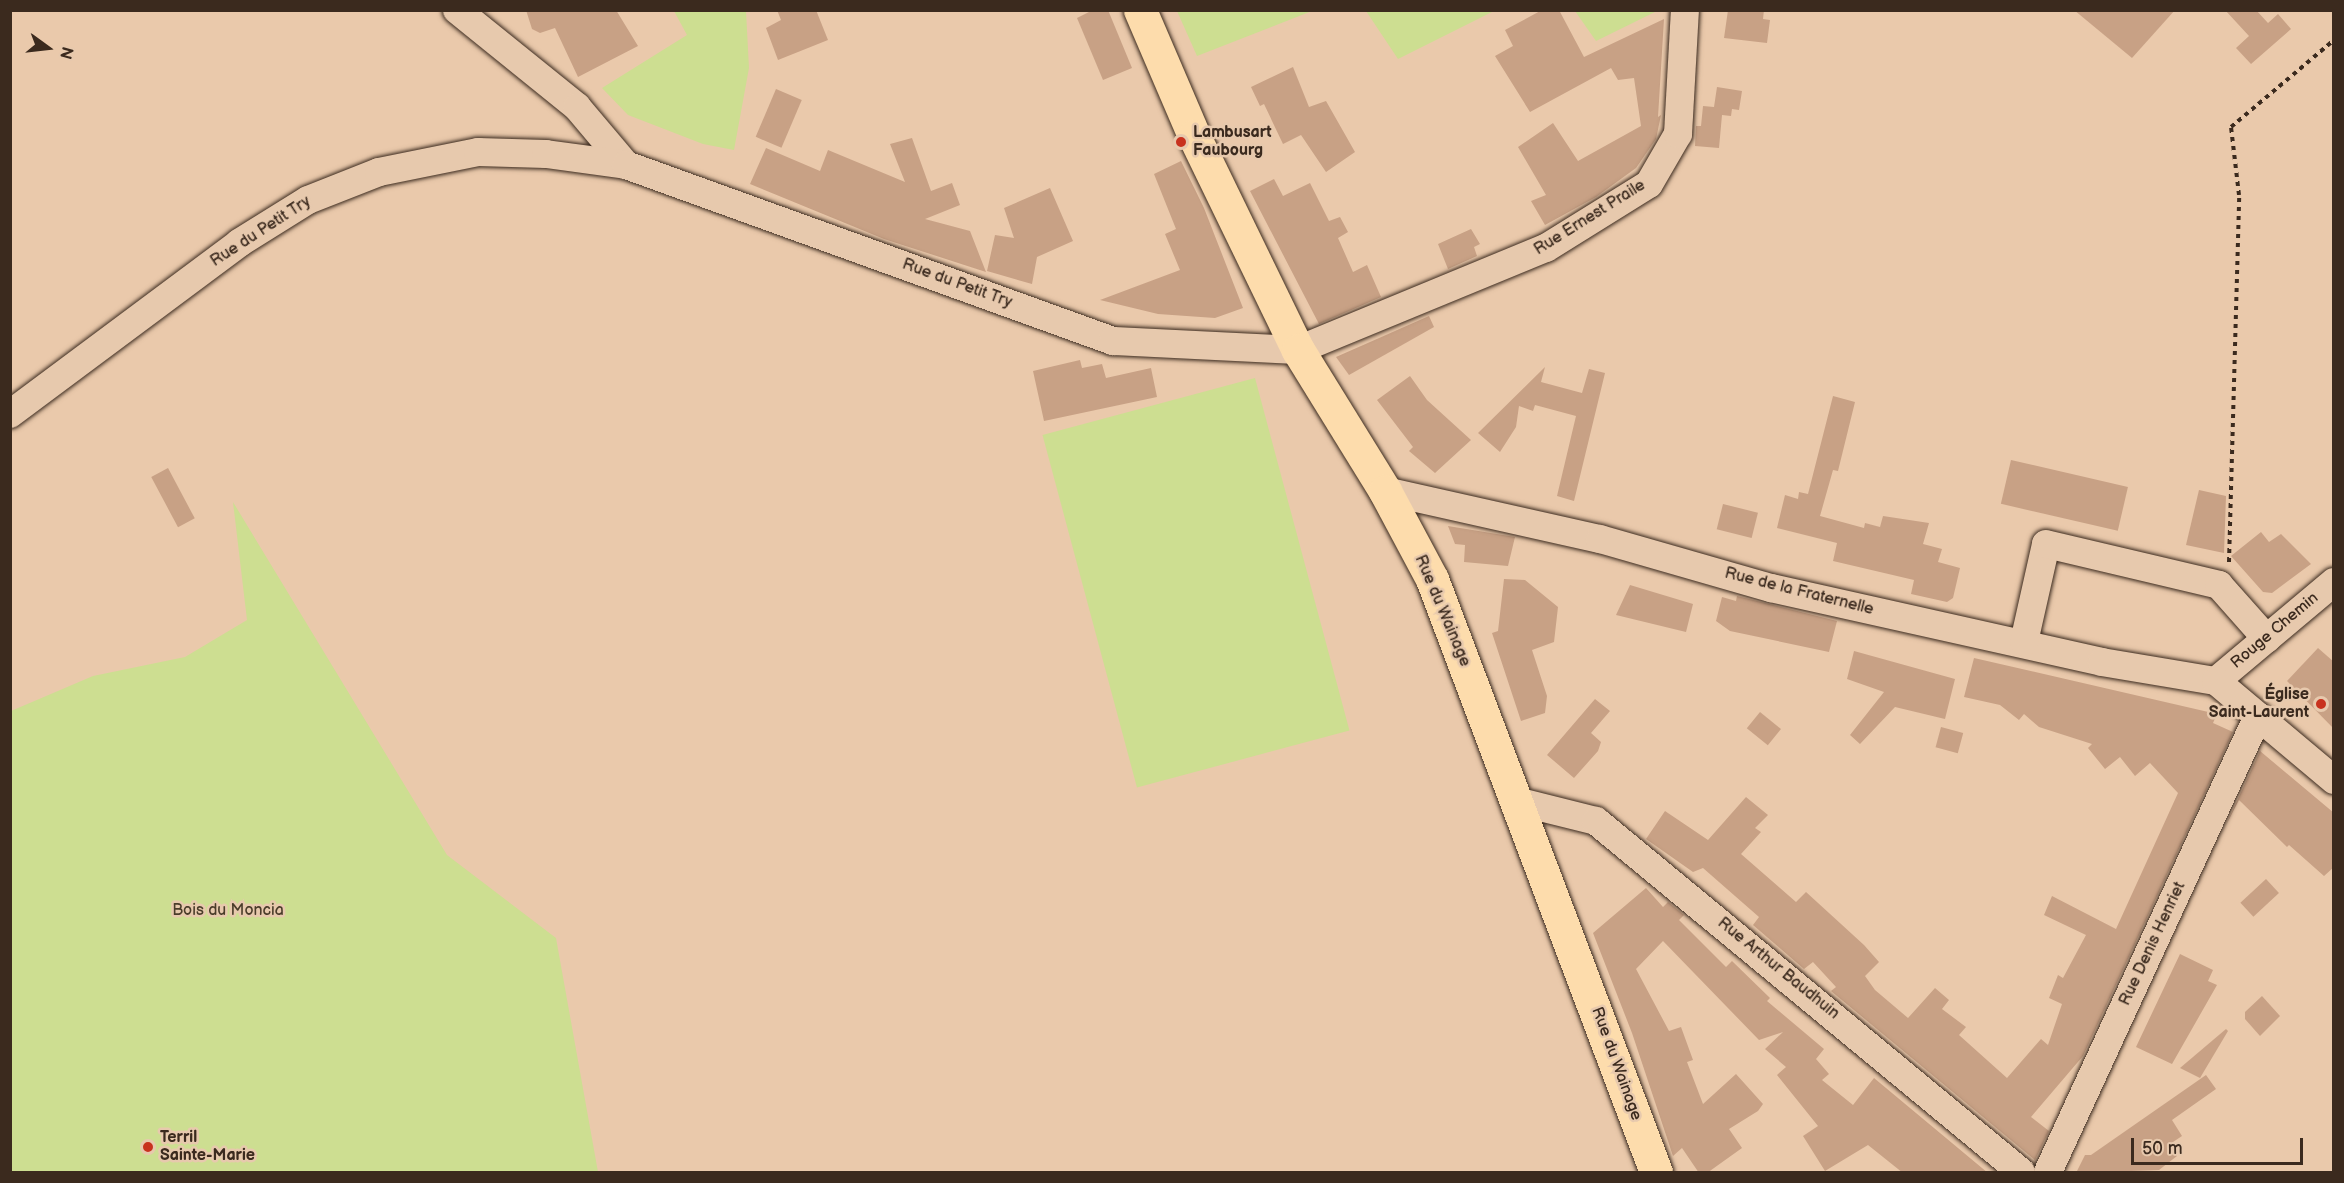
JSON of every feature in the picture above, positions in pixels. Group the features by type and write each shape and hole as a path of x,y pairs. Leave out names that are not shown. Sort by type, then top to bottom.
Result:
{"main road":[{"name":"Rue du Wainage","path":"1140,10 1194,136 1298,350 1385,491 1432,579 1656,1173"}],"street":[{"path":"458,10 578,107 626,165"},
{"name":"Rue Ernest Praile","path":"1298,350 1546,248 1649,184 1678,134 1685,10"},
{"name":"Rue du Petit Try","path":"10,414 239,243 308,200 379,172 478,152 546,154 626,165 1113,341 1298,350"},
{"name":"Rue de la Fraternelle","path":"1385,491 1600,539 1771,588 2024,642 2102,662 2216,681"},
{"path":"2024,642 2046,544 2220,585 2267,639"},
{"name":"Rouge Chemin","path":"2216,681 2334,582"},
{"path":"2216,681 2334,780"},
{"name":"Rue Denis Henriet","path":"2048,1173 2258,716"},
{"name":"Rue Arthur Baudhuin","path":"1516,801 1596,821 2021,1173"}],"path":[{"path":"2220,585 2229,561 2238,243 2239,195 2231,126 2334,40"}],"green space":[{"path":"674,11 746,11 749,68 734,150 703,144 628,115 602,88 687,35"},
{"path":"1177,11 1312,11 1197,56"},
{"path":"1366,11 1494,11 1398,59"},
{"path":"1575,11 1657,11 1596,41"},
{"path":"1255,378 1349,731 1137,788 1042,435"},
{"name":"Bois du Moncia","path":"233,502 447,855 556,938 598,1172 11,1172 11,711 93,676 185,657 247,620"}],"building":[{"path":"526,10 616,10 638,46 578,77 555,28 540,33 532,29"},
{"path":"777,10 816,10 828,40 778,60 766,28 781,20"},
{"path":"1093,10 1108,10 1132,68 1103,80 1077,18"},
{"path":"1542,10 1559,10 1584,57 1664,19 1658,117 1661,115 1656,139 1636,168 1596,197 1545,225 1531,201 1546,195 1518,147 1553,123 1578,161 1641,126 1634,78 1618,80 1611,68 1530,112 1495,56 1513,46 1505,30"},
{"path":"1728,10 1764,10 1763,19 1770,20 1767,43 1724,38"},
{"path":"2074,10 2175,10 2132,58"},
{"path":"2225,10 2256,10 2268,23 2278,14 2291,29 2251,64 2236,48 2249,36"},
{"path":"1293,67 1309,107 1326,101 1355,152 1326,172 1301,135 1283,144 1264,104 1260,106 1251,87"},
{"path":"1717,87 1742,91 1739,110 1732,109 1731,116 1722,115 1719,148 1695,146 1696,126 1701,126 1703,106 1714,107"},
{"path":"776,89 802,100 781,148 756,137"},
{"path":"912,138 931,191 952,183 960,205 925,219 970,231 986,272 884,239 750,184 766,148 820,171 828,150 905,182 890,144"},
{"path":"1181,161 1204,208 1243,308 1215,318 1158,314 1100,300 1180,270 1165,234 1176,229 1154,174"},
{"path":"1274,179 1283,196 1310,183 1329,221 1340,217 1348,232 1338,238 1353,272 1367,265 1381,297 1319,324 1250,191"},
{"path":"1050,188 1073,241 1037,257 1032,284 987,271 995,235 1014,238 1004,208"},
{"path":"1471,229 1480,244 1474,247 1477,256 1448,269 1438,244"},
{"path":"1429,316 1434,327 1349,375 1336,357"},
{"path":"1080,360 1082,368 1102,364 1106,378 1151,368 1157,397 1044,421 1033,371"},
{"path":"1545,367 1541,382 1582,393 1589,369 1605,373 1574,501 1557,496 1576,416 1535,405 1533,411 1519,406 1516,427 1500,452 1478,433"},
{"path":"1410,376 1427,400 1471,440 1435,473 1409,451 1413,447 1377,400"},
{"path":"1833,396 1855,402 1838,471 1833,470 1820,516 1864,528 1865,523 1880,527 1883,516 1929,523 1923,544 1942,549 1938,562 1960,568 1953,598 1947,602 1911,594 1914,580 1833,561 1837,543 1777,528 1785,495 1798,499 1799,492 1808,494"},
{"path":"2011,460 2128,487 2118,531 2001,504"},
{"path":"168,468 195,518 178,527 151,477"},
{"path":"2199,490 2226,496 2224,553 2186,545"},
{"path":"1723,504 1758,513 1752,538 1717,529"},
{"path":"1448,526 1515,537 1508,566 1464,562 1465,545 1455,544"},
{"path":"2261,532 2269,542 2281,534 2311,564 2272,593 2263,592 2231,556"},
{"path":"1504,579 1525,580 1558,607 1554,642 1532,650 1547,696 1545,713 1521,721 1492,633 1498,631"},
{"path":"1630,585 1693,604 1686,632 1616,615"},
{"path":"1737,596 1837,621 1829,652 1730,631 1716,621 1722,597 1736,601"},
{"name":"Église Saint-Laurent","path":"2318,648 2334,662 2334,729 2287,681"},
{"path":"1854,651 1955,679 1945,719 1895,707 1860,744 1850,735 1884,692 1847,679"},
{"path":"1974,658 2217,714 2213,723 2233,732 2083,1056 2031,1117 2049,1131 2035,1160 1831,991 1836,987 1813,962 1804,969 1753,925 1759,917 1703,868 1693,872 1646,839 1665,811 1708,840 1746,797 1768,815 1755,828 1761,832 1741,854 1796,902 1806,892 1864,945 1879,962 1865,976 1875,990 1908,1018 1935,988 1949,1000 1942,1009 1966,1027 1959,1035 2007,1078 2041,1039 2048,1045 2062,1004 2049,998 2058,975 2063,978 2086,935 2044,915 2052,896 2116,929 2178,793 2150,763 2135,776 2120,757 2105,769 2088,748 2092,744 2039,727 2024,714 2019,720 2000,705 1964,697"},
{"path":"1595,699 1610,711 1591,733 1601,742 1598,751 1574,778 1547,755"},
{"path":"1760,712 1781,729 1768,745 1747,728"},
{"path":"1941,727 1963,733 1958,753 1936,747"},
{"path":"2260,751 2334,813 2334,867 2324,876 2289,845 2287,847 2239,800 2225,827"},
{"path":"2266,879 2279,893 2253,917 2240,903"},
{"path":"1646,888 1663,907 1668,902 1684,915 1679,920 1726,967 1732,961 1770,998 1767,1001 1824,1049 1816,1059 1829,1074 1822,1080 1853,1105 1874,1078 1988,1173 1903,1173 1868,1145 1825,1171 1803,1136 1818,1126 1777,1075 1786,1067 1765,1049 1783,1032 1759,1040 1663,941 1636,969 1669,1031 1681,1027 1693,1060 1687,1062 1703,1104 1736,1074 1763,1104 1758,1111 1729,1129 1742,1148 1707,1173 1699,1173 1682,1148 1673,1156 1632,1033 1593,933"},
{"path":"2180,954 2213,970 2208,981 2217,985 2172,1064 2136,1047"},
{"path":"2262,996 2280,1016 2260,1036 2245,1019 2245,1012"},
{"path":"2226,1029 2228,1031 2200,1078 2180,1068"},
{"path":"2206,1075 2216,1089 2172,1120 2182,1136 2170,1144 2177,1156 2159,1170 2076,1173 2085,1155 2091,1155"}],"place":[{"name":"Lambusart Faubourg","path":"1181,142"},
{"name":"Église Saint-Laurent","path":"2321,704"},
{"name":"Terril Sainte-Marie","path":"148,1147"}]}
